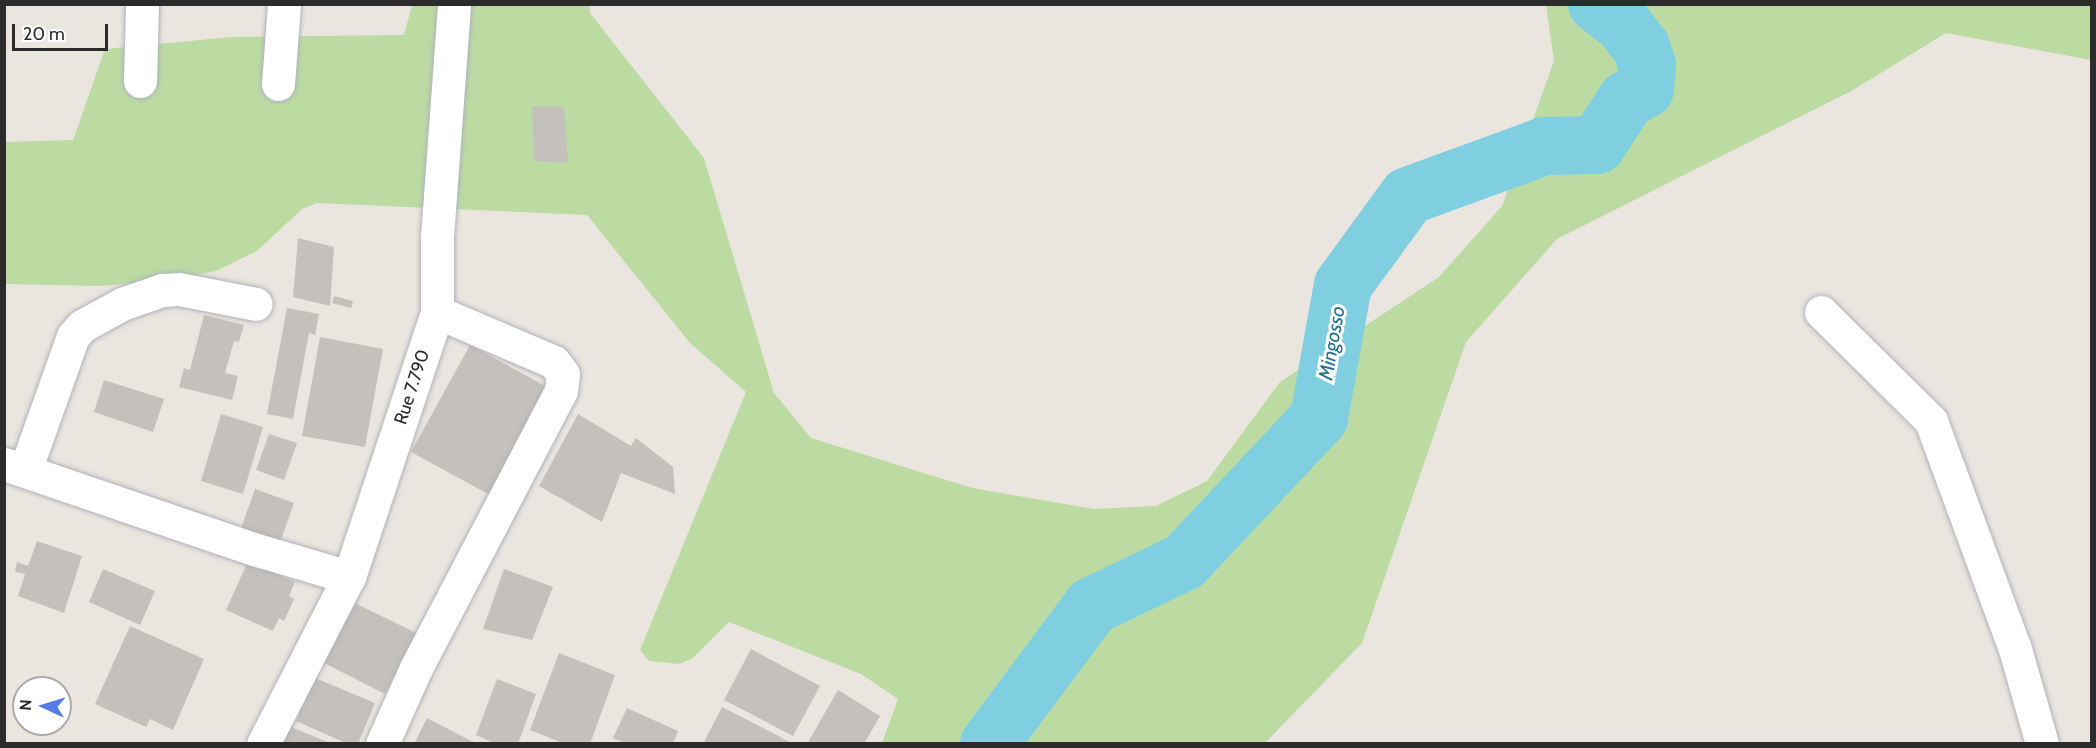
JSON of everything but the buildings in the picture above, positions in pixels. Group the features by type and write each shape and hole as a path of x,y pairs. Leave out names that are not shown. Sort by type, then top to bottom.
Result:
{"street":[{"path":"140,81 142,4"},
{"path":"278,84 284,4"},
{"name":"Rue 7.790","path":"263,744 349,577 437,312 437,237 454,4"},
{"path":"256,304 179,289 162,290 122,304 82,326 73,336 15,466 153,516 349,577"},
{"path":"382,744 416,668 561,391 562,374 554,362 437,312"},
{"path":"1821,312 1931,421 2015,649 2042,744"}],"green space":[{"path":"412,5 589,5 590,13 704,158 774,393 811,438 972,488 1094,509 1156,506 1207,481 1280,382 1439,277 1502,206 1554,61 1546,5 2091,5 2091,60 1946,33 1853,90 1557,239 1466,342 1362,643 1265,743 882,743 898,699 861,674 729,622 693,658 679,664 649,661 640,650 746,392 690,343 587,215 317,203 302,209 257,251 216,271 173,280 99,286 5,284 5,142 73,140 105,49 232,37 404,35"}],"waterway":[{"name":"Mingosso","path":"989,744 1092,606 1184,562 1319,418 1343,285 1408,196 1545,146 1597,145 1626,100 1645,89 1647,65 1641,47 1623,24 1597,4"}]}
